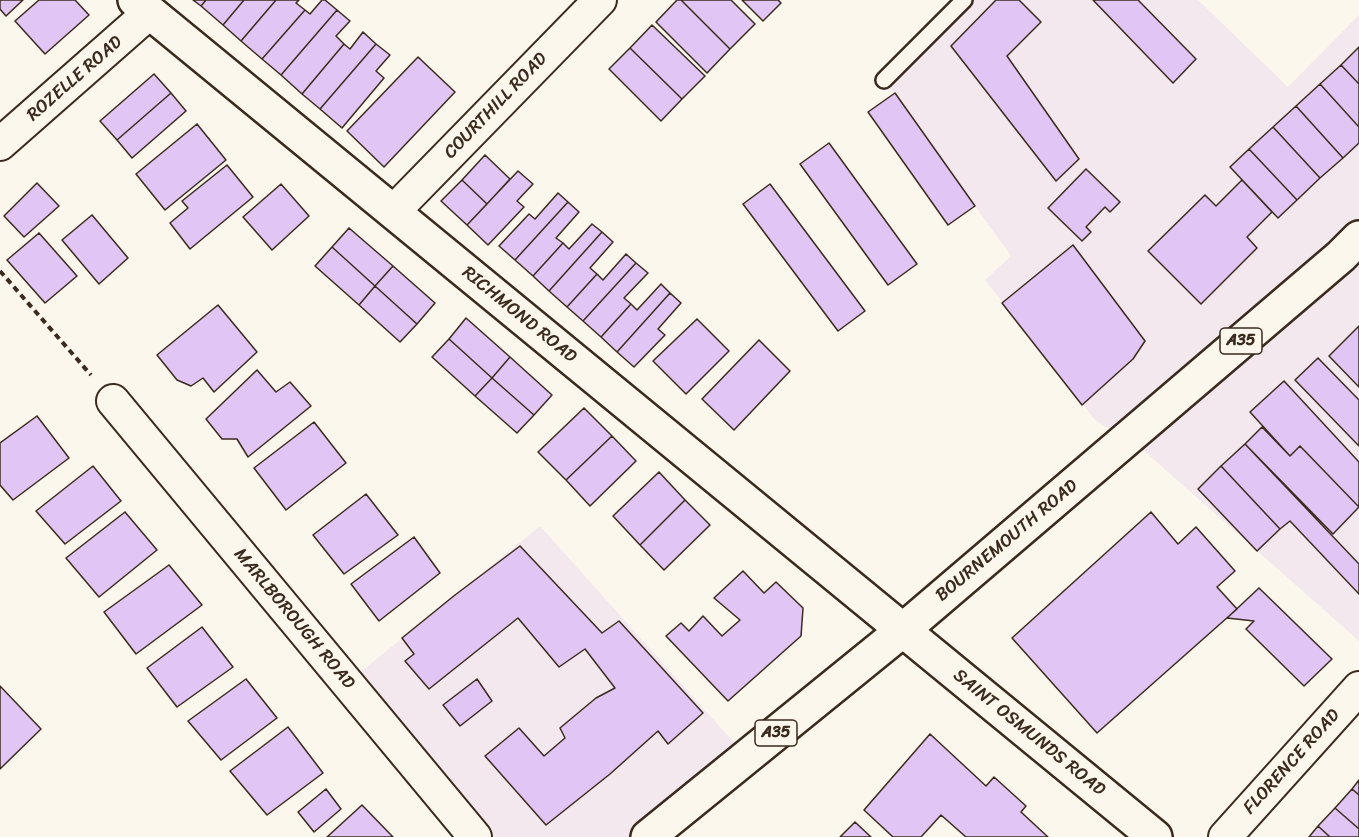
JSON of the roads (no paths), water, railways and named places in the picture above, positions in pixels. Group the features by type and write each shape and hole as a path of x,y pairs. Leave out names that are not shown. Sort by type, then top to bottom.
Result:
{"main road":[{"name":"RICHMOND ROAD","path":"142,6 903,630"},
{"name":"BOURNEMOUTH ROAD","path":"648,837 903,630 1332,264 1359,238"},
{"name":"SAINT OSMUNDS ROAD","path":"903,630 1155,837"}],"street":[{"name":"COURTHILL ROAD","path":"393,212 600,0"},
{"name":"ROZELLE ROAD","path":"0,144 142,6"},
{"name":"MARLBOROUGH ROAD","path":"113,401 475,837"},
{"name":"FLORENCE ROAD","path":"1225,837 1359,688"}],"lane":[{"path":"884,80 964,0"}]}
